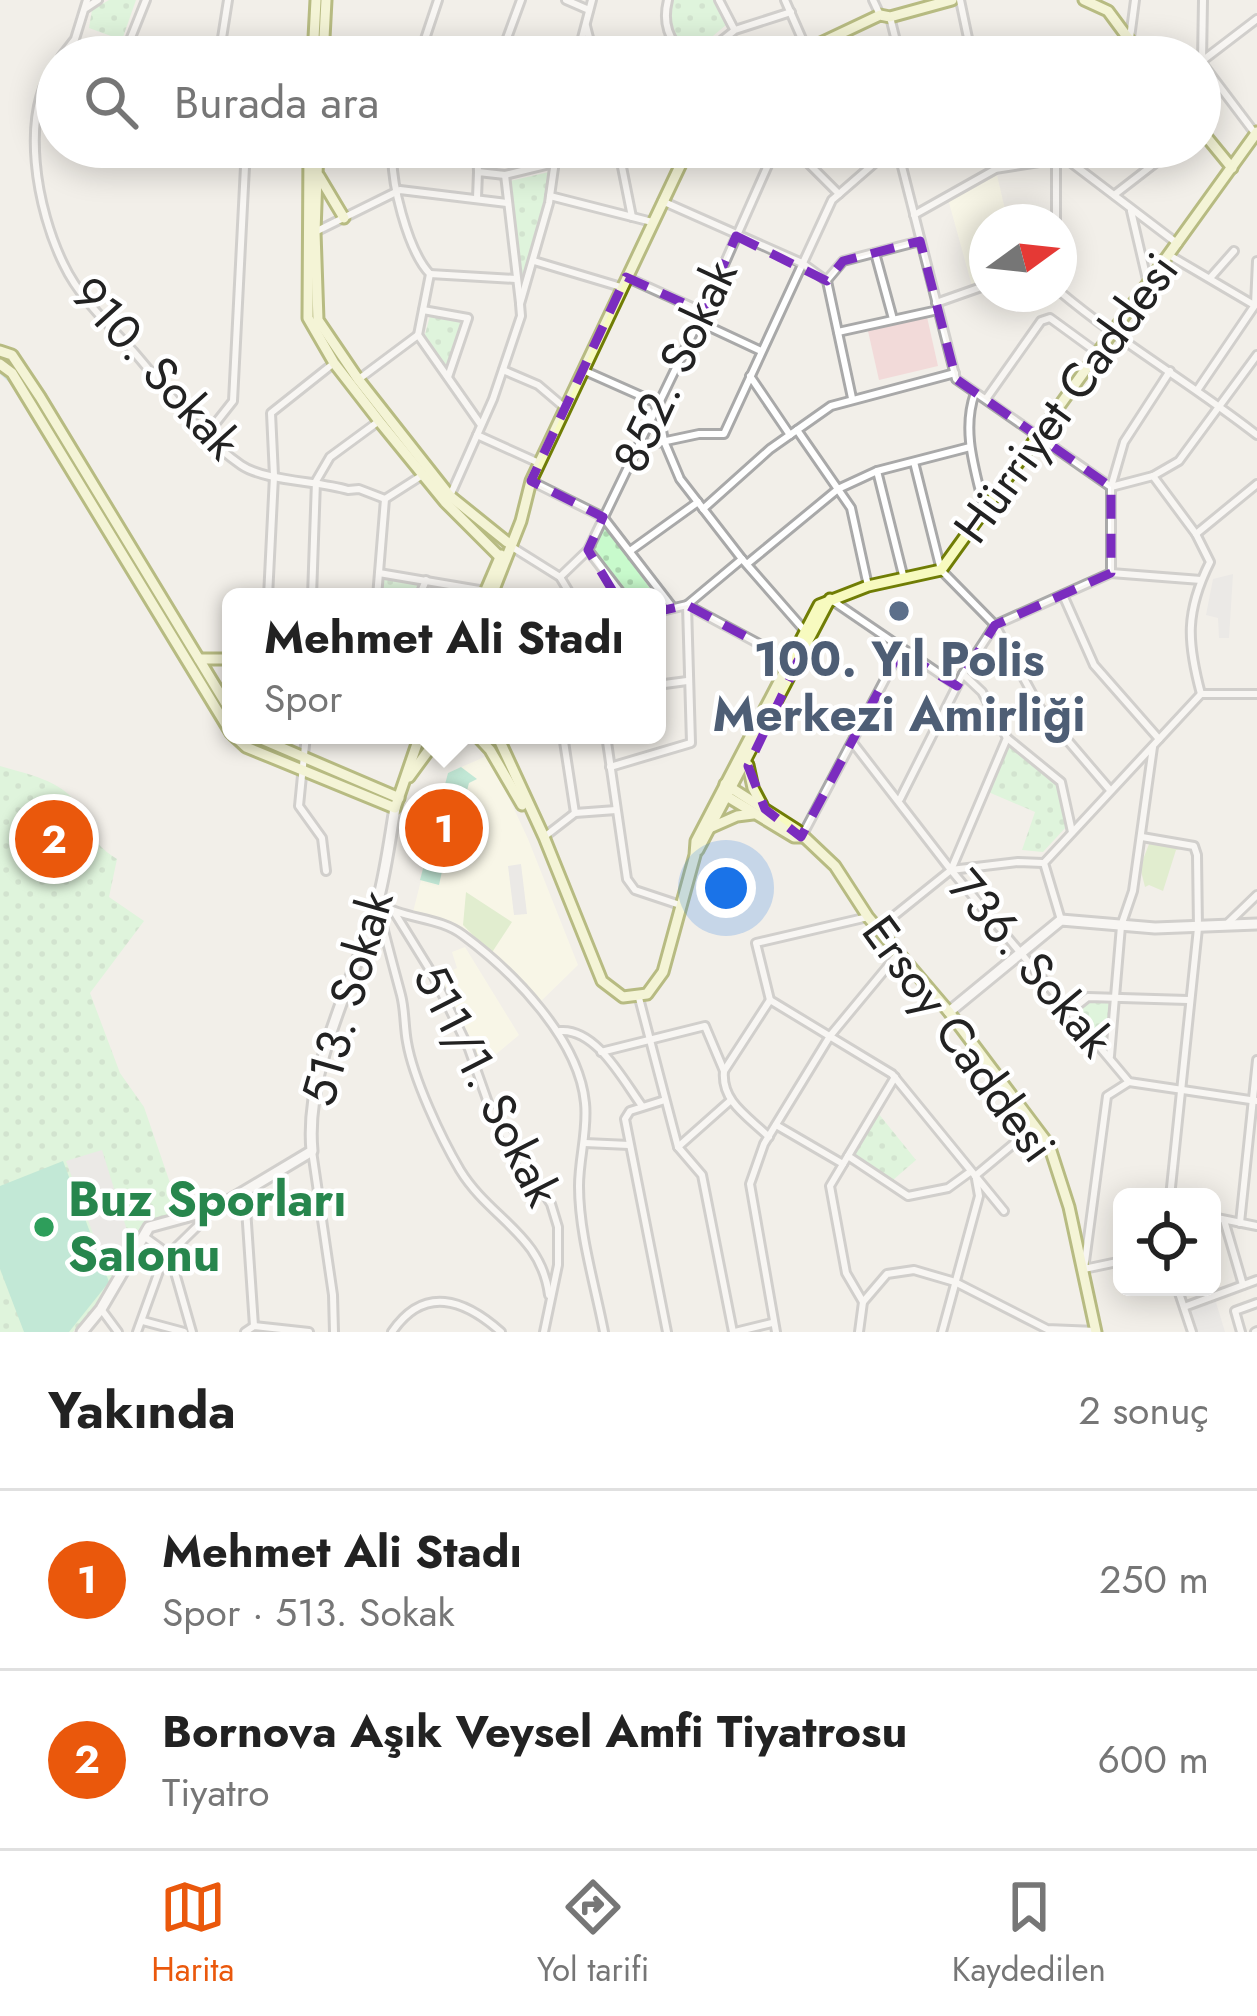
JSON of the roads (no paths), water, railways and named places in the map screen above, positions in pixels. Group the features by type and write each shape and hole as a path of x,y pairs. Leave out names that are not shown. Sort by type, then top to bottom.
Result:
{"main road":[{"path":"314,36 316,0"},
{"path":"324,36 326,0"},
{"path":"840,36 885,16 957,0"},
{"path":"1084,0 1110,5 1128,36"},
{"name":"Hürriyet Caddesi","path":"830,599 940,570 1257,134"},
{"path":"1221,155 1232,168"},
{"path":"313,168 308,318 334,363 379,421 445,502 502,559"},
{"path":"317,168 311,232 318,320 450,496 508,544"},
{"path":"491,588 539,463 678,168"},
{"path":"317,172 344,218"},
{"path":"0,351 12,355 40,397 222,697"},
{"path":"0,364 12,373 222,718"},
{"path":"695,855 805,631 819,605 830,599"},
{"path":"502,744 602,981 622,997 639,998 653,989 663,972 696,841 748,759 830,599"},
{"path":"199,659 222,659"},
{"path":"243,744 397,803"},
{"path":"270,744 304,765"},
{"path":"397,803 416,744"},
{"path":"397,803 419,761 438,744"},
{"path":"484,744 532,815"},
{"path":"712,826 760,812 748,759"},
{"name":"Ersoy Caddesi","path":"727,791 801,837 835,866 868,917 949,1012 1049,1144 1084,1269 1096,1332"}],"street":[{"path":"86,4 98,0"},
{"path":"132,36 146,0"},
{"path":"222,36 228,0"},
{"path":"426,36 438,0"},
{"path":"508,36 521,0"},
{"path":"566,0 589,10"},
{"path":"583,36 592,0"},
{"path":"668,0 664,14 669,36"},
{"path":"719,0 735,30"},
{"path":"785,0 801,36"},
{"path":"873,0 892,36"},
{"path":"957,0 966,36"},
{"path":"1130,36 1135,0"},
{"path":"1202,36 1203,0"},
{"name":"910. Sokak","path":"76,36 86,4"},
{"path":"727,36 791,12"},
{"path":"1221,47 1257,19"},
{"path":"586,24 589,36"},
{"path":"1221,88 1257,134"},
{"name":"910. Sokak","path":"36,105 36,137"},
{"name":"910. Sokak","path":"38,168 41,200 64,267 206,435 245,468 359,489 385,500"},
{"path":"206,435 233,400 245,168"},
{"path":"396,168 401,213 416,259 430,274 517,279"},
{"path":"477,198 478,168"},
{"path":"478,172 505,175 534,168"},
{"path":"520,304 553,168"},
{"path":"623,168 632,217"},
{"name":"852. Sokak","path":"560,577 588,550 699,322 767,168"},
{"path":"813,168 839,194"},
{"path":"636,447 699,434 724,434 832,200 870,168"},
{"path":"901,168 956,379 1112,487 1153,476 1179,461 1257,355"},
{"path":"914,215 1002,168"},
{"path":"1057,204 1060,168"},
{"path":"1074,168 1178,244"},
{"path":"1114,195 1149,168"},
{"path":"450,496 521,316 505,175"},
{"path":"311,232 400,190 507,203"},
{"path":"550,196 652,222"},
{"path":"662,201 802,263 827,280 852,398"},
{"path":"1130,207 1148,284"},
{"path":"827,280 843,261 920,241"},
{"path":"1210,278 1234,250"},
{"path":"875,253 893,320"},
{"path":"1169,255 1256,305"},
{"path":"534,261 624,282 703,312"},
{"path":"1198,388 1256,305 1257,261"},
{"path":"358,379 418,334 430,274"},
{"path":"838,332 893,320 969,292"},
{"path":"1077,306 1111,335 1198,388 1257,435"},
{"path":"423,310 468,318 448,377"},
{"path":"986,400 1041,321 1050,318 1098,353"},
{"path":"699,322 761,351"},
{"path":"418,334 481,424"},
{"path":"268,588 272,413 334,363"},
{"path":"502,370 538,385 565,408"},
{"path":"584,370 657,403 664,441 680,479 805,631"},
{"path":"1111,573 1112,487 1124,442 1170,371"},
{"path":"630,551 700,505 831,406 955,373"},
{"path":"750,376 851,508 868,586"},
{"path":"975,393 968,414 970,447 985,512"},
{"path":"312,588 316,481 330,458 379,421"},
{"path":"477,435 539,463"},
{"path":"666,610 687,605 838,489 877,472 970,447"},
{"path":"914,462 940,570 995,625 1040,708 1110,790"},
{"path":"877,472 904,580"},
{"path":"378,588 385,500 424,474"},
{"path":"1153,476 1196,534 1210,562 1201,580 1188,643 1201,694"},
{"path":"531,481 603,517 658,588"},
{"path":"1196,534 1257,484"},
{"path":"508,544 560,577 567,588"},
{"path":"588,550 617,588"},
{"path":"502,559 524,554"},
{"path":"379,573 459,588"},
{"path":"900,799 963,674 995,625 1111,573 1201,580"},
{"path":"423,588 426,580"},
{"path":"1063,595 1094,665 1156,743 1133,891 1121,926 1110,1056"},
{"path":"666,599 673,608"},
{"path":"830,599 957,686"},
{"path":"687,605 790,660"},
{"path":"610,766 691,743 687,605"},
{"path":"801,837 900,651"},
{"path":"963,674 982,692 1007,737 1061,782 1072,832"},
{"path":"666,684 687,681"},
{"path":"1044,863 1201,694 1257,694"},
{"path":"879,928 951,870 1007,737"},
{"name":"736. Sokak","path":"853,742 951,870 1129,1082 1255,1101"},
{"path":"305,744 298,806 322,838 326,871"},
{"path":"564,744 575,813"},
{"path":"607,744 627,879 635,890 680,905"},
{"name":"513. Sokak","path":"334,1332 310,1115 377,902 397,803"},
{"path":"544,837 575,813 617,810"},
{"path":"1142,837 1194,846 1198,928 1171,1188"},
{"path":"951,870 1044,863"},
{"path":"1044,863 1061,920"},
{"path":"1228,923 1257,895"},
{"path":"377,902 396,915 462,934 559,1031 577,1062 586,1107 579,1185 604,1332"},
{"path":"377,902 402,999 407,1043 436,1118 460,1170 533,1249 546,1271 550,1303"},
{"name":"511/1. Sokak","path":"396,915 434,975 469,1049 490,1111 551,1204 558,1246 544,1332"},
{"path":"868,917 756,943 770,1000 895,1077 1004,1211"},
{"path":"949,1012 1061,920 1198,928 1257,924"},
{"path":"639,998 678,1147 702,1175 734,1332 775,1328 749,1184 769,1137 830,1036 898,954"},
{"path":"1069,1012 1088,997 1188,1000"},
{"path":"724,1071 770,1000"},
{"path":"601,1052 705,1026 730,1100 769,1137"},
{"path":"559,1031 576,1031 601,1052 642,1106"},
{"path":"1240,1223 1257,1060"},
{"path":"863,1302 846,1273 830,1186 895,1077"},
{"path":"1113,1263 1084,1269 1107,1096 1129,1082"},
{"path":"665,1100 630,1111 625,1119 667,1332"},
{"path":"678,1147 730,1100"},
{"path":"776,1125 908,1196 948,1188 1035,1126"},
{"path":"584,1142 629,1145"},
{"path":"82,1332 101,1309 142,1235 156,1223 215,1209 313,1151"},
{"path":"1247,1159 1257,1159"},
{"path":"942,1332 979,1196 973,1174"},
{"path":"244,1194 254,1326"},
{"path":"137,1332 163,1260 215,1209"},
{"path":"1221,1219 1257,1226"},
{"path":"1224,1220 1243,1285"},
{"path":"142,1235 170,1255 188,1332 162,1330 143,1321"},
{"path":"859,1332 863,1302 887,1274 914,1270 955,1282 1047,1330 1096,1332"},
{"path":"1184,1307 1257,1280"},
{"path":"1180,1296 1192,1332"},
{"path":"392,1332 406,1312 427,1301 454,1303 481,1314 498,1329"},
{"path":"1241,1332 1235,1311 1257,1303"},
{"path":"101,1309 118,1332"},
{"path":"245,1332 254,1326 309,1332"},
{"path":"486,1332 498,1329"}],"waterway":[{"path":"0,372 14,385"}],"place":[{"name":"100. Yıl Polis Merkezi Amirliği","path":"899,611"},
{"name":"Mehmet Ali Stadı","path":"444,828"},
{"name":"Bornova Aşık Veysel Amfi Tiyatrosu","path":"54,839"},
{"name":"Buz Sporları Salonu","path":"44,1227"}]}
